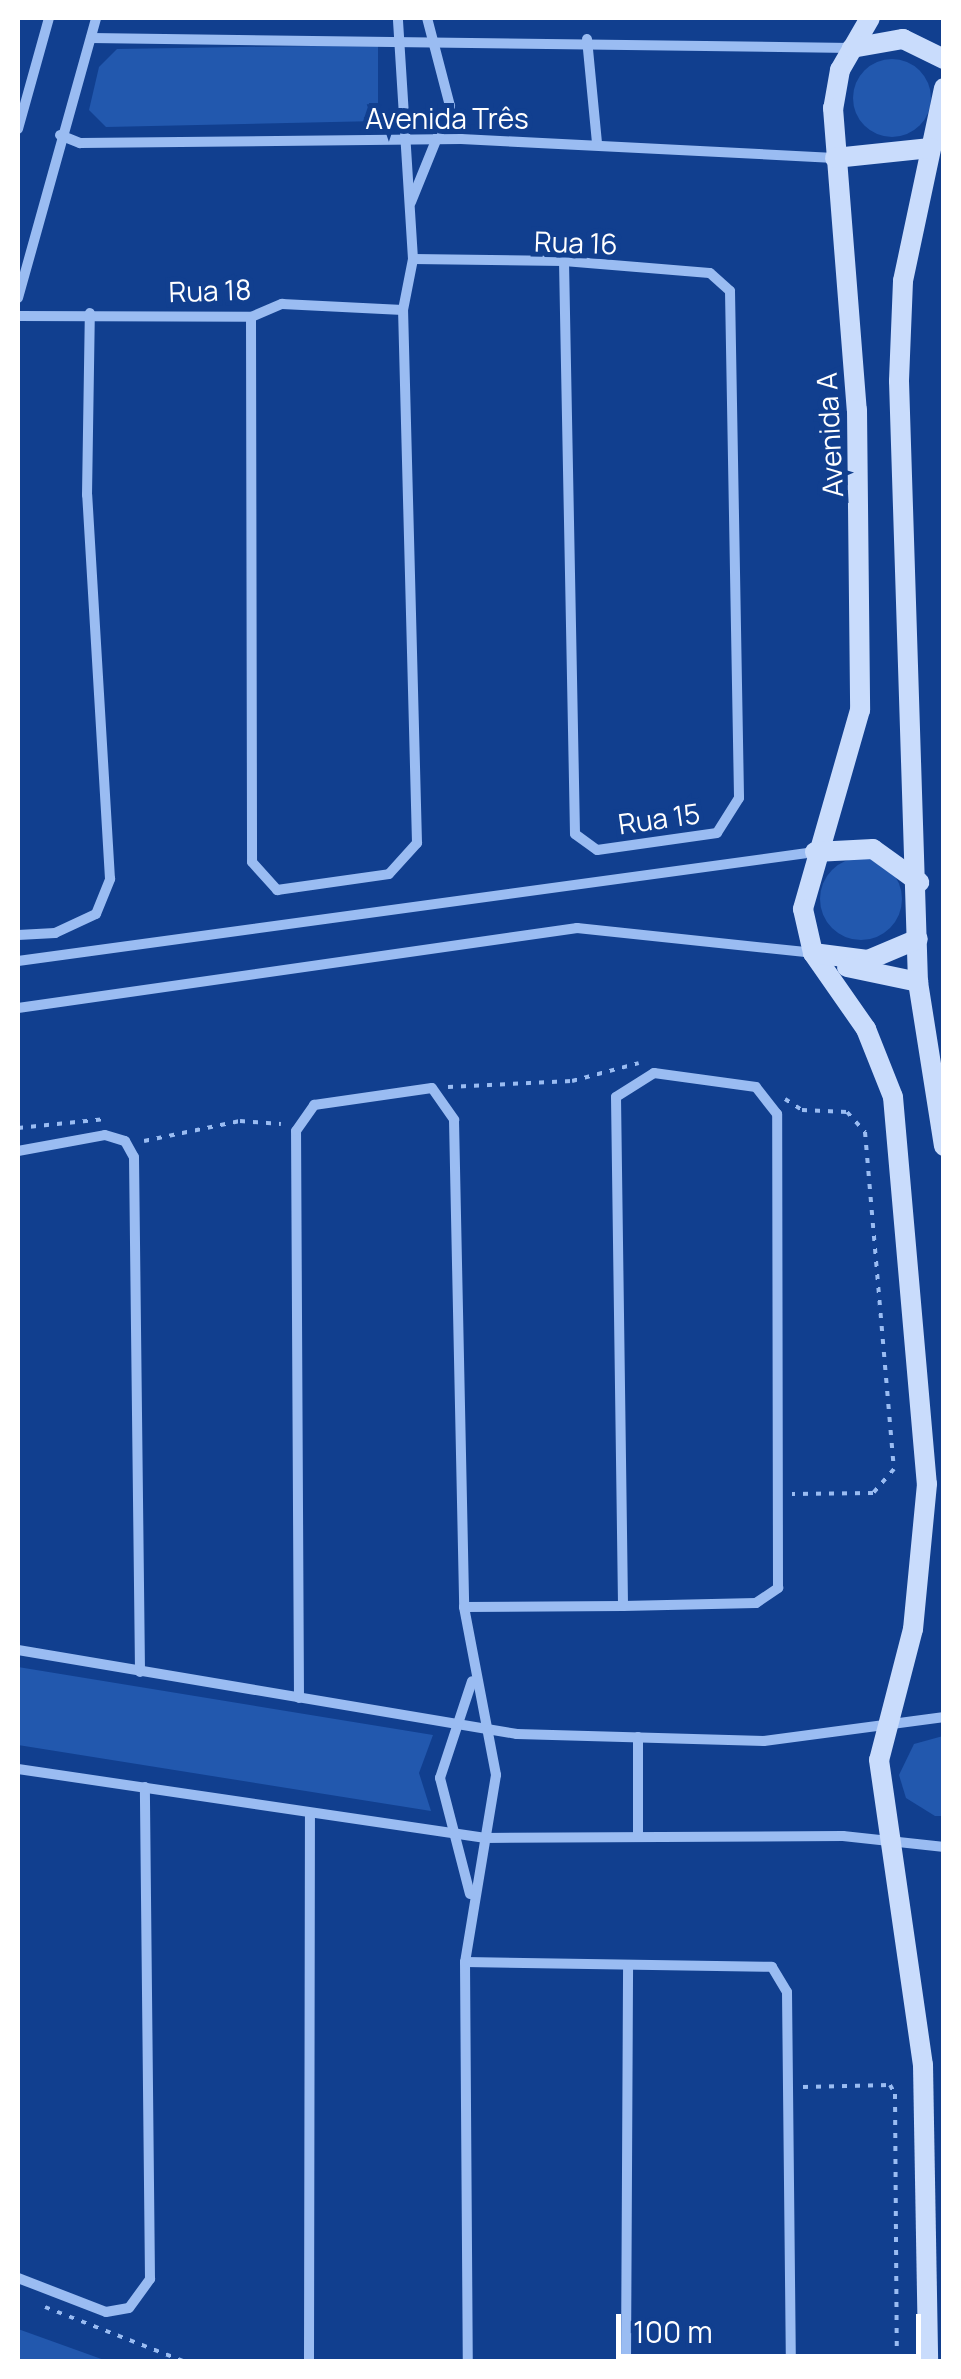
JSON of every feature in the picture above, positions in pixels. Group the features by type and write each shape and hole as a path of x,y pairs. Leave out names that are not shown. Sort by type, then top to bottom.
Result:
{"main road":[{"name":"Avenida A","path":"814,852 860,710 857,410 835,158 834,97 852,48 870,18"},
{"path":"852,48 904,39 944,59"},
{"path":"944,88 903,281 899,381 904,712 919,882 918,982 944,1146"},
{"path":"835,158 930,148"},
{"path":"919,882 873,848 814,852 803,894 813,953 858,1013 893,1097 927,1484 912,1629 879,1760 923,2066 928,2362"},
{"path":"813,953 868,960 918,939"},
{"path":"813,953 918,982"}],"street":[{"path":"18,129 49,18"},
{"path":"18,298 60,135 96,18"},
{"path":"251,316 252,862 277,890 389,874 408,864 416,843 403,310 413,259 411,203 399,139 395,36 398,18"},
{"path":"411,203 450,106 428,18"},
{"path":"91,38 395,36 431,41 588,39 852,48"},
{"path":"588,39 596,143"},
{"name":"Avenida Três","path":"60,135 80,143 399,139 596,143 835,158"},
{"name":"Rua 16","path":"413,259 564,261 710,273 730,292"},
{"name":"Rua 15","path":"564,261 575,834 597,850 717,833 739,798 730,292"},
{"name":"Rua 18","path":"18,316 90,312 251,316 282,304 403,310"},
{"path":"18,935 55,934 96,914 110,879 86,495 90,312"},
{"path":"18,961 814,852"},
{"path":"18,1008 577,928 813,953"},
{"path":"464,1607 622,1606 768,1599 784,1577 777,1114 756,1087 640,1076 616,1097 613,1115 622,1606"},
{"path":"299,1698 296,1130 314,1104 412,1085 448,1102 454,1120 464,1607 472,1678 488,1730 496,1775 472,1900 465,1962 468,2362"},
{"path":"18,1151 105,1135 124,1141 140,1180 140,1672"},
{"path":"18,1650 488,1730 810,1739 888,1722 944,1717"},
{"path":"472,1678 440,1778 472,1900"},
{"path":"638,1737 638,1835"},
{"path":"18,1769 310,1816 484,1838 888,1837 944,1847"},
{"path":"18,2278 106,2312 130,2308 150,2279 145,1787"},
{"path":"309,2362 310,1816"},
{"path":"465,1962 772,1967 787,1992 791,2362"},
{"path":"626,2362 628,1966"}],"path":[{"path":"443,1085 572,1081 658,1065"},
{"path":"772,1088 802,1110 846,1112 865,1132 894,1469 874,1492 783,1494"},
{"path":"124,1141 166,1144 240,1122 285,1124 298,1112"},
{"path":"788,2088 874,2084 895,2094 897,2362"},
{"path":"32,2301 186,2362"}],"shaded area":[{"path":"378,45 378,121 106,127 89,110 99,67 117,49"},
{"path":"884,59 900,59 925,76 931,98 925,120 914,131 900,137 884,137 859,120 853,106 853,90 870,65"},
{"path":"861,858 877,861 890,870 899,883 899,915 890,928 877,937 861,940 845,937 832,928 823,915 820,899 823,883 832,870 845,861"},
{"path":"18,1667 433,1735 419,1773 431,1811 18,1745"},
{"path":"943,1736 943,1816 935,1816 906,1798 899,1775 914,1744"},
{"path":"18,2329 107,2361 18,2361"}]}
